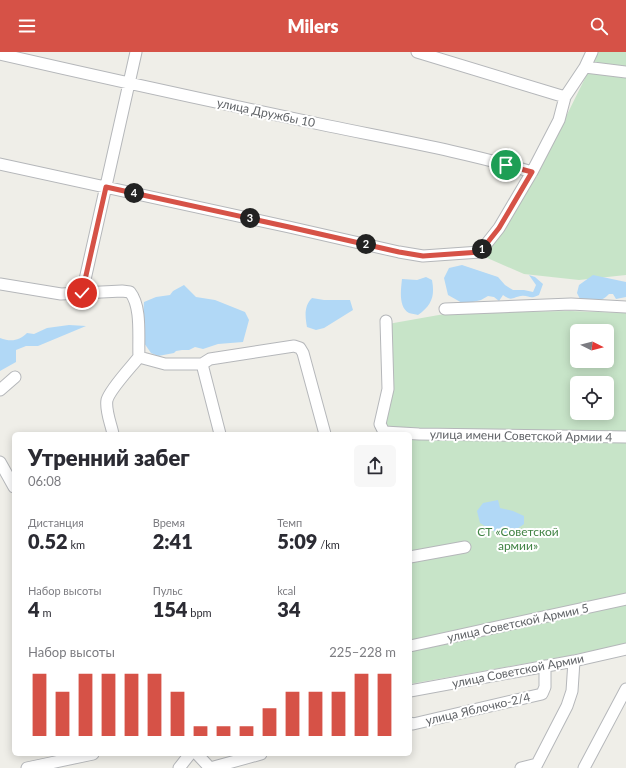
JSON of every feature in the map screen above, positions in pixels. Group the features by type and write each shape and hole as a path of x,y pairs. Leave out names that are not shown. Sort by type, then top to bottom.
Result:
{"street":[{"path":"82,293 136,52"},
{"path":"417,52 565,97"},
{"path":"0,164 399,252 423,256 480,252 499,228 532,172 559,120 565,97 585,67 592,52"},
{"name":"улица Дружбы 10","path":"0,54 129,84 446,149 532,172"},
{"path":"585,67 626,72"},
{"path":"0,284 61,294 122,291 130,292 137,306 139,357 113,389 107,400 108,412 113,432"},
{"path":"445,309 571,304 626,307"},
{"name":"улица имени Советской Армии 4","path":"384,432 380,424 388,389 386,321"},
{"path":"139,357 165,364 202,364 210,360 294,346 300,348 303,353 324,432"},
{"path":"202,364 219,432"},
{"path":"0,390 15,377"},
{"name":"улица имени Советской Армии 4","path":"412,434 626,437"},
{"path":"0,462 12,483"},
{"path":"412,557 465,546"},
{"name":"улица Советской Армии 5","path":"412,646 626,599"},
{"name":"улица Советской Армии","path":"412,691 574,661 626,649"},
{"path":"521,768 536,766 567,706 572,691 574,661"},
{"name":"улица Яблочко-2/4","path":"412,724 542,694 545,687 545,666"},
{"path":"584,768 626,689"},
{"path":"27,768 82,756"},
{"path":"179,768 188,756"},
{"path":"199,756 210,768 255,756"}],"green space":[{"path":"598,52 626,52 626,275 579,280 524,274 485,257 541,167"},
{"name":"СТ «Советской армии»","path":"570,311 626,313 626,644 412,684 412,432 403,432 385,427 388,324 450,313"}],"water":[{"path":"462,265 498,277 505,285 513,290 533,292 536,285 529,275 535,277 543,284 539,295 533,297 521,296 511,299 503,295 499,301 494,297 488,296 481,300 464,304 448,295 444,278 449,268"},
{"path":"593,275 626,282 626,297 616,299 613,294 609,294 599,301 581,301 577,293 579,285"},
{"path":"426,277 432,280 433,295 431,300 427,308 418,315 409,313 403,307 401,293 402,279 417,280"},
{"path":"184,285 196,297 215,300 245,312 249,320 243,342 218,344 203,349 195,347 189,350 176,351 174,353 158,356 151,353 144,343 142,330 144,302 156,297 170,295 173,291"},
{"path":"312,298 324,300 350,300 353,310 324,328 316,330 307,327 306,319 306,308"},
{"path":"69,325 86,326 38,346 26,346 16,350 16,362 0,371 0,338 15,340 21,338 27,333 34,334 47,328"},
{"path":"498,500 500,508 513,511 524,516 524,524 510,534 493,531 480,523 477,511 483,503"}],"route":[{"path":"82,293 106,187 423,256 480,252 499,228 532,172 506,165"}]}
